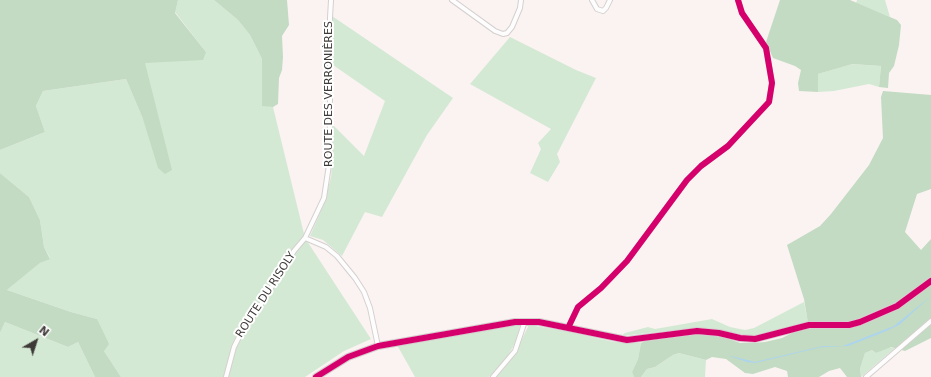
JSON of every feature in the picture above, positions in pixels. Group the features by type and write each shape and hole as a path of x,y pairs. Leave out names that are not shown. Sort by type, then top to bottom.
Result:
{"street":[{"name":"ROUTE DES VERRONIÈRES","path":"305,238 324,198 328,172 331,135 331,0"},
{"path":"452,0 495,31 504,34 507,33 512,27 520,8 521,0"},
{"path":"592,0 597,9 602,11 606,8 610,0"},
{"path":"568,328 578,307 601,288 627,261 687,180 701,166 728,146 770,102 772,83 766,48 742,13 738,0"},
{"path":"305,238 326,247 337,256 355,278 364,292 370,308 378,346"},
{"name":"ROUTE DU RISOLY","path":"226,377 234,347 239,337 294,251 305,238"},
{"path":"316,377 348,357 378,346 493,325 525,321 568,328 610,338 633,340 686,331 707,331 755,339 809,325 849,325 860,322 897,306 931,281"},
{"path":"493,377 515,351 525,321"},
{"path":"866,377 931,321"}],"green space":[{"path":"0,0 178,0 175,13 206,52 203,60 145,63 172,170 165,174 158,168 143,119 126,79 43,91 36,106 45,132 0,150"},
{"path":"178,0 214,0 238,20 250,35 262,59 262,105 273,107 305,238 371,339 344,351 305,377 121,377 104,351 97,319 71,312 7,290 40,263 50,258 44,247 40,220 29,197 0,173 0,150 45,132 36,106 43,91 126,79 143,119 145,62 206,52 175,12"},
{"path":"214,0 287,0 289,25 282,36 283,57 282,70 279,78 278,104 273,107 262,106 262,59 250,35 238,20"},
{"path":"780,0 850,0 897,20 901,25 899,45 894,66 889,73 888,88 879,87 881,66 852,64 818,74 818,92 799,91 798,83 801,70 795,66 773,58 766,42"},
{"path":"857,0 885,0 890,17 856,3"},
{"path":"332,16 453,98 427,135 382,217 365,212 342,256 323,240 310,236 324,204 331,177 333,155 332,124 364,156 385,101 333,65"},
{"path":"510,37 576,70 596,78 557,154 560,162 548,182 530,173 541,149 538,143 551,129 470,84"},
{"path":"851,64 881,66 879,87 869,84 834,91 818,92 818,74"},
{"path":"883,91 931,95 931,189 917,194 905,232 921,250 931,239 931,338 905,351 891,347 876,353 872,350 865,353 860,369 861,377 847,377 840,368 829,371 819,377 788,377 787,371 775,367 753,374 745,373 726,359 712,357 706,360 679,353 673,355 655,367 647,369 641,377 634,377 632,372 638,359 641,343 648,340 694,334 718,335 740,343 752,343 782,338 800,329 809,329 804,299 787,245 820,226 869,165 883,138 881,97"},
{"path":"0,173 29,197 40,220 44,247 50,259 40,263 7,290 71,312 97,319 109,344 104,351 121,377 95,377 78,342 68,347 5,322 0,333"},
{"path":"804,302 808,322 765,335 752,336 711,329 693,328 621,336 625,333 648,327 655,329 712,319 730,327 745,330 754,328"},
{"path":"5,322 68,347 78,342 95,377 0,377 0,333"},
{"path":"529,325 614,342 641,343 638,359 632,372 634,377 496,377 511,360"},
{"path":"510,326 520,326 517,340 503,364 489,377 415,377 397,345"},
{"path":"888,347 895,348 861,377 860,369 865,353 872,350 876,353"},
{"path":"679,353 706,360 705,377 641,377 647,369 655,367 673,355"}],"water":[{"path":"931,296 899,325 848,346 822,347 755,363 747,362 727,355 755,362 823,346 843,346 894,326"}],"cycle path":[{"path":"568,328 578,307 601,288 627,261 687,180 701,166 728,146 769,102 772,83 766,48 742,13 738,0"},
{"path":"316,377 348,357 378,346 515,322 539,322 627,340 697,331 755,339 809,325 849,325 860,322 897,306 931,281"}]}
